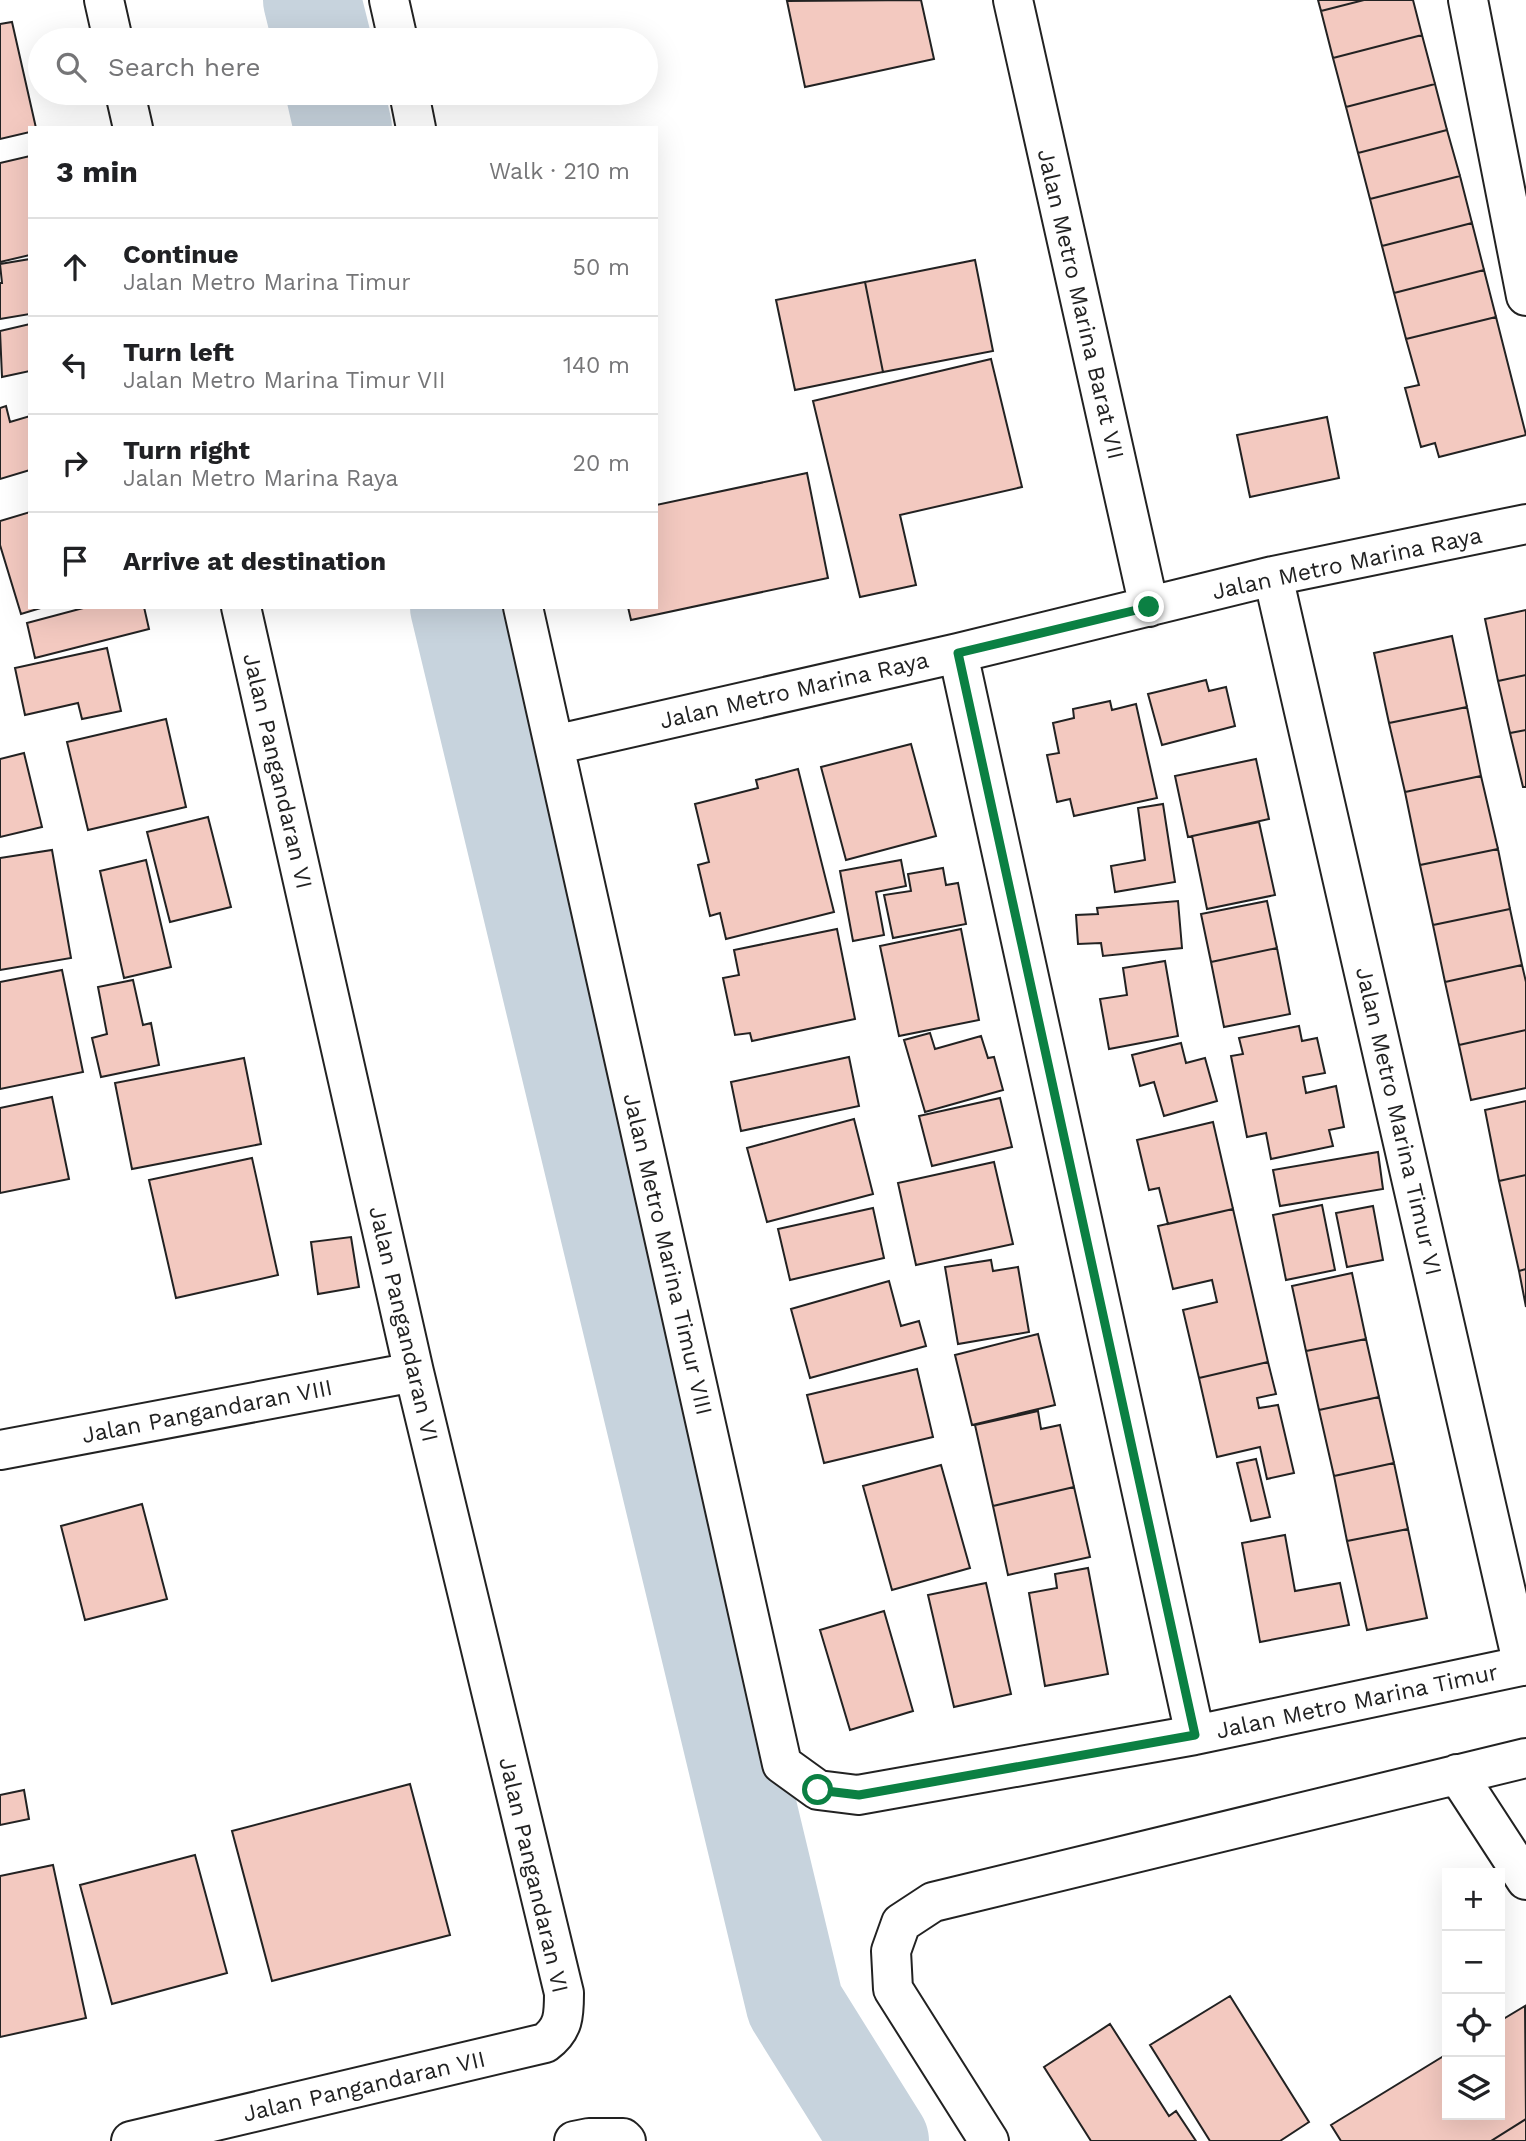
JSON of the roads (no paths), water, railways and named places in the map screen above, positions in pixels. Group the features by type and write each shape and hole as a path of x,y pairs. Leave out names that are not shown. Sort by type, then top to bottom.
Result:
{"street":[{"path":"104,0 110,28"},
{"path":"390,0 396,28"},
{"name":"Jalan Metro Marina Barat VII","path":"1013,0 1149,607"},
{"path":"1468,0 1526,296"},
{"path":"128,105 133,126"},
{"path":"411,105 416,126"},
{"name":"Jalan Metro Marina Raya","path":"554,745 958,653 1273,576 1526,524"},
{"name":"Jalan Metro Marina Timur VI","path":"1273,576 1524,1665"},
{"name":"Jalan Pangandaran VI","path":"242,609 414,1372 564,1993 562,2025 554,2036"},
{"name":"Jalan Metro Marina Timur VIII","path":"523,609 782,1764"},
{"path":"958,653 1195,1735"},
{"name":"Jalan Pangandaran VIII","path":"0,1450 414,1372"},
{"name":"Jalan Metro Marina Timur","path":"782,1764 818,1790 859,1795 1195,1735 1524,1665"},
{"path":"989,2141 893,1989 891,1951 901,1923 933,1902 1526,1758"},
{"path":"1457,1774 1526,1880"},
{"name":"Jalan Pangandaran VII","path":"131,2141 545,2043 554,2036"},
{"path":"574,2141 623,2138 626,2141"}],"waterway":[{"path":"312,0 319,28"},
{"path":"338,105 343,126"},
{"path":"459,609 795,2005 880,2141"}]}
